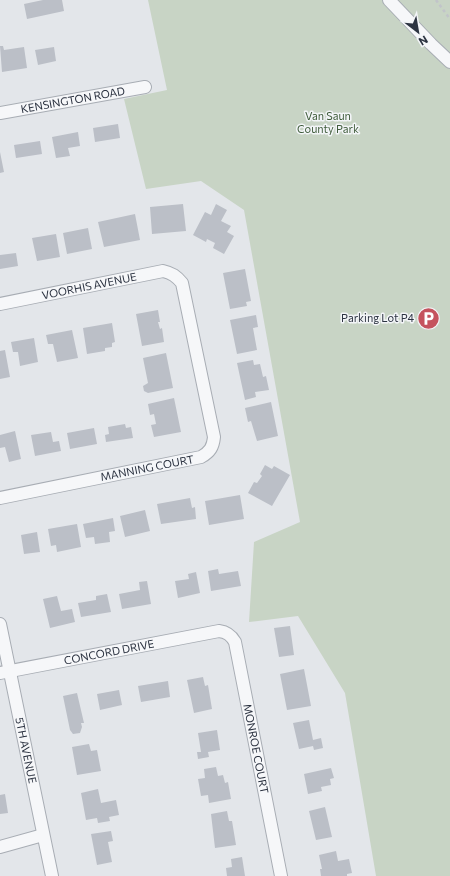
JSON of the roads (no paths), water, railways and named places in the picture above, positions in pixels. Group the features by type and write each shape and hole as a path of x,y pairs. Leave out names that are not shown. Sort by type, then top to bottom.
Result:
{"street":[{"path":"389,0 450,62"},
{"name":"KENSINGTON ROAD","path":"0,113 145,87"},
{"name":"VOORHIS AVENUE","path":"0,304 163,271 170,272 177,277"},
{"name":"MANNING COURT","path":"0,498 201,457 208,453 213,445 214,437 182,283 177,277"},
{"name":"5TH AVENUE","path":"0,624 5,672 52,876"},
{"name":"CONCORD DRIVE","path":"5,672 219,631"},
{"name":"MONROE COURT","path":"219,631 231,636 236,642 281,876"},
{"path":"0,847 43,835"}],"place":[{"name":"Parking Lot P4","path":"429,318"}],"park label":[{"name":"Van Saun County Park","path":"328,122"}]}
